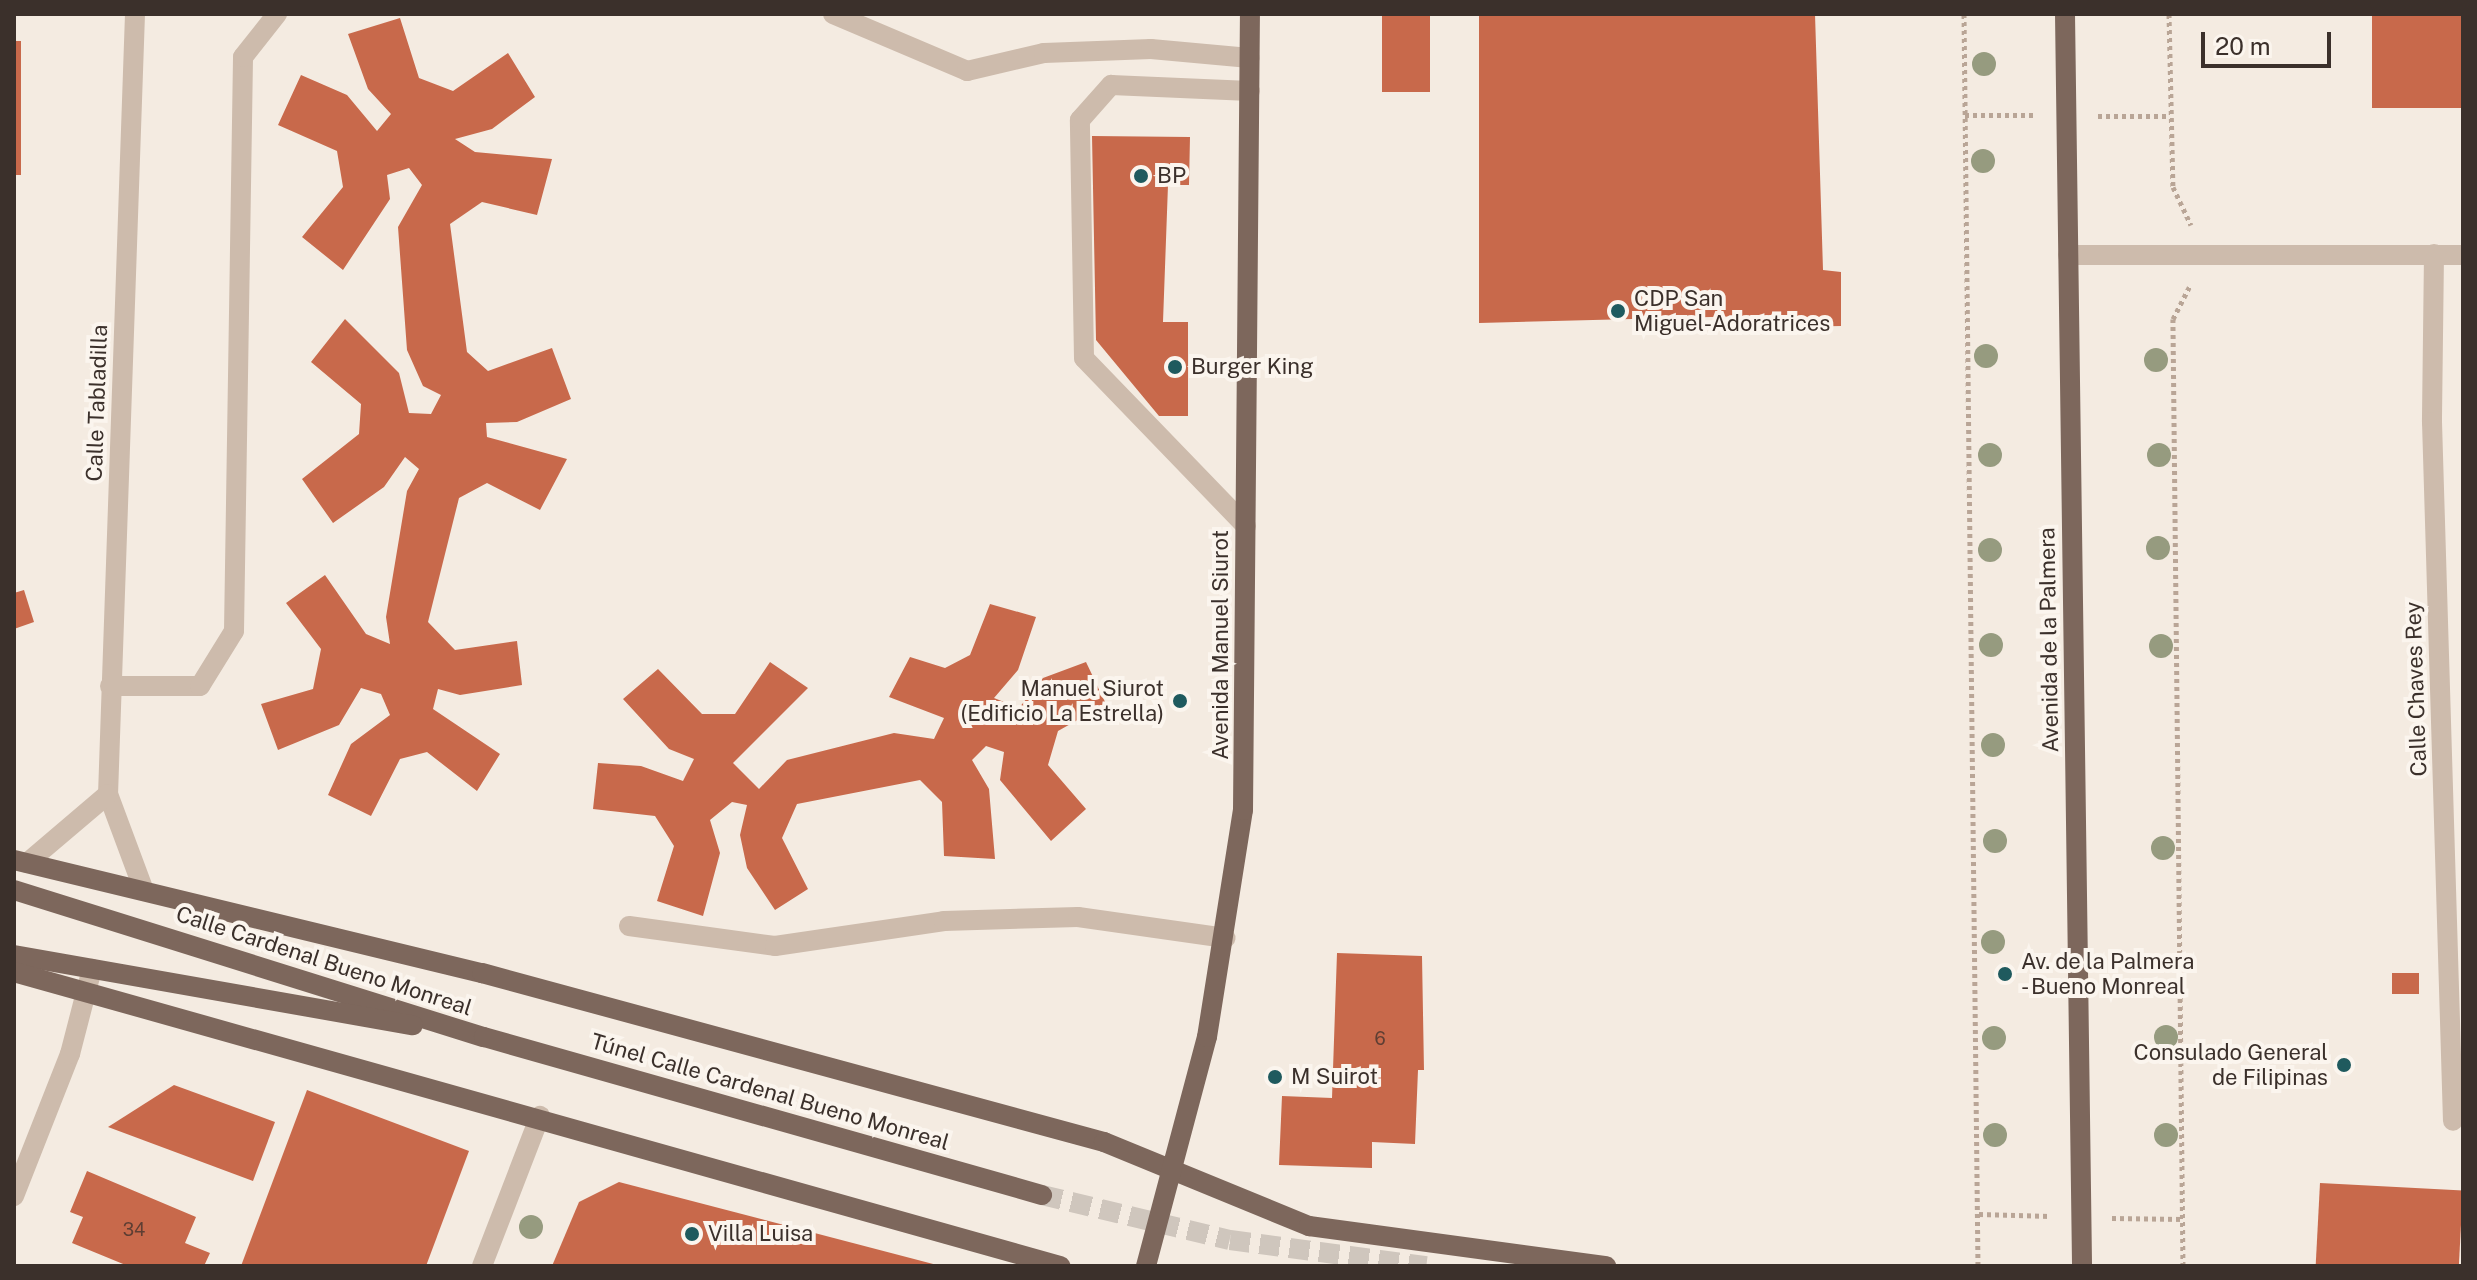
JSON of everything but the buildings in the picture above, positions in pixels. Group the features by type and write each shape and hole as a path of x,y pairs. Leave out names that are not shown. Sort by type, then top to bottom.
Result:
{"main road":[{"name":"Avenida Manuel Siurot","path":"1146,1266 1226,938 1243,810 1250,14"},
{"name":"Avenida de la Palmera","path":"2065,14 2082,1266"},
{"path":"21,862 498,977 1104,1142 1309,1226 1606,1266"},
{"name":"Calle Cardenal Bueno Monreal","path":"14,890 484,1037"},
{"name":"Calle Cardenal Bueno Monreal","path":"14,955 484,1037"},
{"path":"14,972 85,995 540,1116 1060,1266"},
{"name":"Túnel Calle Cardenal Bueno Monreal","path":"484,1037 1042,1195"}],"street":[{"name":"Calle Tabladilla","path":"135,14 108,794 144,891"},
{"path":"110,686 200,686 234,631 243,57 277,14"},
{"path":"833,14 967,71 1044,53 1151,49 1250,58"},
{"path":"1246,526 1084,358 1080,120 1111,85 1250,91"},
{"name":"Calle Chaves Rey","path":"2434,254 2432,422 2453,1121"},
{"path":"2068,255 2463,255"},
{"path":"21,862 108,794"},
{"path":"629,926 775,946 944,921 1078,917 1226,938"},
{"path":"14,1196 92,969"},
{"path":"482,1266 540,1116"}],"path":[{"path":"1964,14 1978,1266"},
{"path":"2169,14 2173,187 2191,220"},
{"path":"1965,115 1989,115"},
{"path":"2144,116 2170,116"},
{"path":"2183,1266 2173,319 2189,291"}],"tunnel":[{"path":"1042,1195 1230,1240 1426,1266"}],"place":[{"name":"BP","path":"1141,176"},
{"name":"CDP San Miguel-Adoratrices","path":"1618,311"},
{"name":"Burger King","path":"1175,367"},
{"name":"Manuel Siurot (Edificio La Estrella)","path":"1180,701"},
{"name":"Av. de la Palmera - Bueno Monreal","path":"2005,974"},
{"name":"Consulado General de Filipinas","path":"2344,1065"},
{"name":"M Suirot","path":"1275,1077"},
{"name":"Villa Luisa","path":"692,1234"}]}
